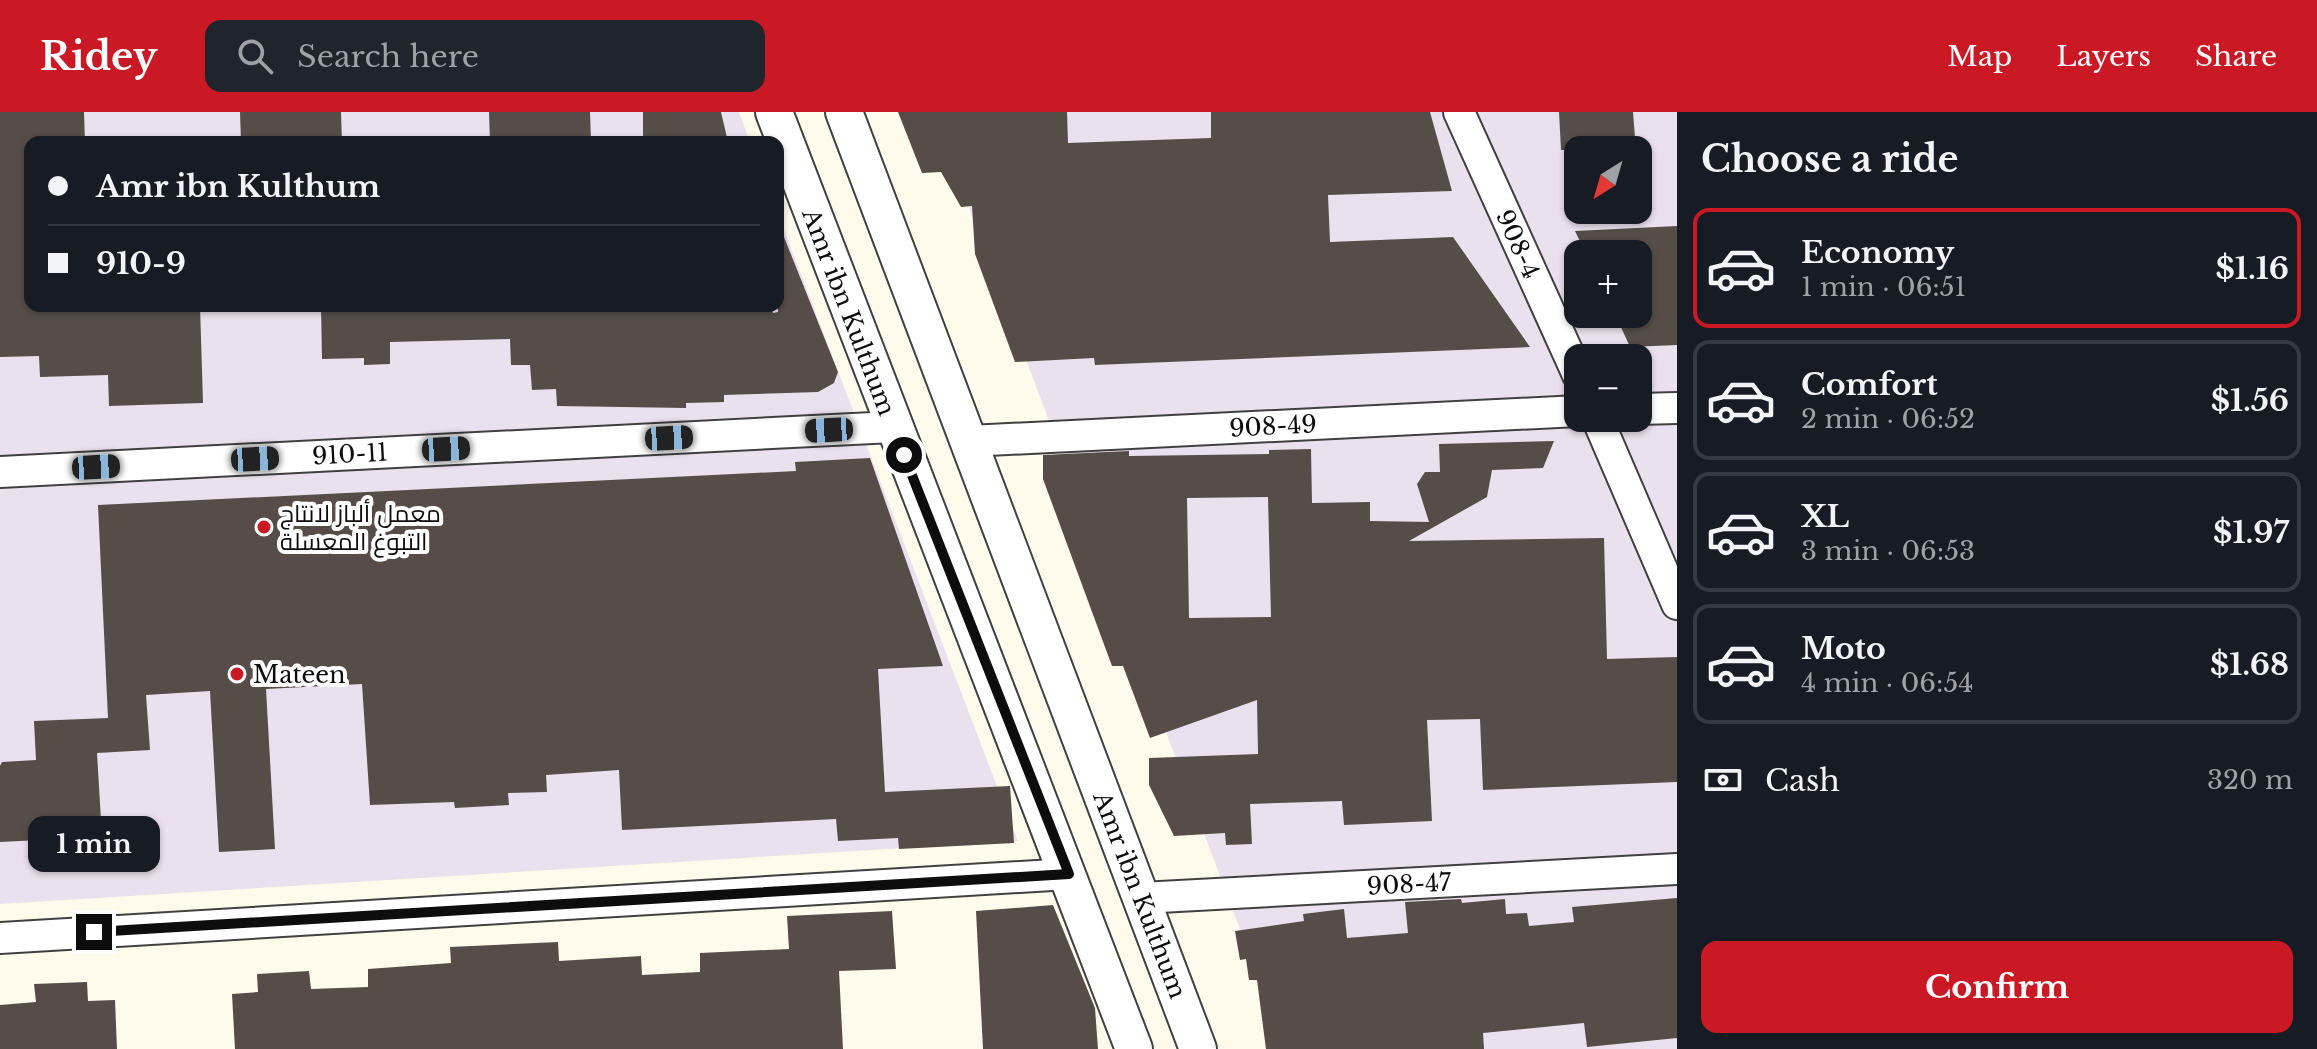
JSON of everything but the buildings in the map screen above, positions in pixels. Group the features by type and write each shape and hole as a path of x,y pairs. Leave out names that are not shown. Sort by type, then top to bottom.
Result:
{"street":[{"name":"Amr ibn Kulthum","path":"774,112 783,136"},
{"name":"Amr ibn Kulthum","path":"844,112 1198,1049"},
{"name":"908-4","path":"1459,112 1564,344"},
{"name":"Amr ibn Kulthum","path":"784,138 1134,1049"},
{"path":"1652,409 1677,408"},
{"name":"908-49","path":"969,441 1564,412"},
{"name":"910-11","path":"0,472 893,427"},
{"path":"1603,432 1677,604"},
{"name":"908-47","path":"1141,898 1677,869"},
{"path":"0,938 1069,874"}],"shaded area":[{"path":"0,112 739,112 748,136 24,136 24,312 784,312 784,230 1018,841 0,904"},
{"path":"933,112 1677,112 1677,1049 1285,1049"}],"place":[{"name":"معمل ألباز لانتاج التبوغ المعسلة","path":"264,527"},
{"name":"Mateen","path":"237,674"}],"route":[{"path":"94,932 1069,874 904,455"}]}
